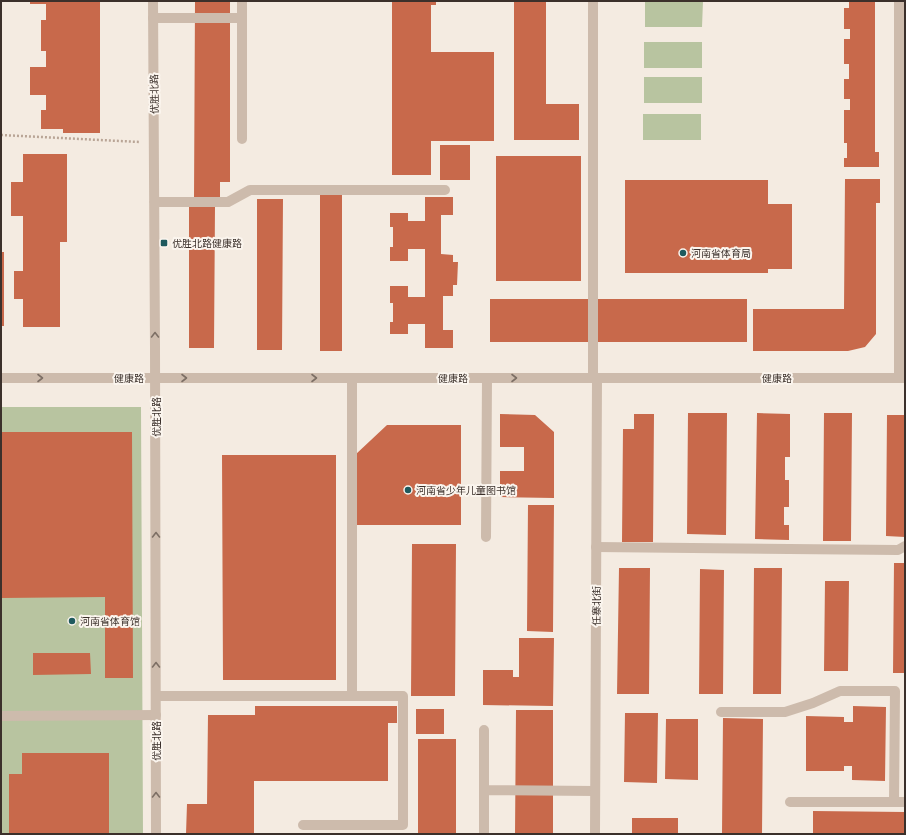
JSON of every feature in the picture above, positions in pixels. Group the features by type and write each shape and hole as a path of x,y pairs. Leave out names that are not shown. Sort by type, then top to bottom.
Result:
{"street":[{"name":"优胜北路","path":"153,1 156,834"},
{"path":"242,1 242,139"},
{"name":"任寨北街","path":"593,1 596,547 595,834"},
{"path":"899,1 902,378"},
{"path":"153,18 242,18"},
{"path":"154,202 228,202 250,190 445,190"},
{"name":"健康路","path":"1,378 902,378"},
{"path":"352,378 352,696"},
{"path":"486,538 487,378"},
{"path":"596,547 898,550 905,546"},
{"path":"721,712 785,712 813,703 840,691 895,692 894,802"},
{"path":"156,696 403,696 403,825 303,825"},
{"path":"1,716 156,715"},
{"path":"484,730 484,834"},
{"path":"484,790 595,791"},
{"path":"790,802 905,802"}],"path":[{"path":"1,135 154,142"}],"green space":[{"path":"645,1 703,1 702,27 645,27"},
{"path":"644,42 702,42 702,68 644,68"},
{"path":"644,77 702,77 702,103 644,103"},
{"path":"643,114 701,114 701,140 643,140"},
{"name":"河南省体育馆","path":"1,407 141,407 143,834 1,834"}],"building":[{"path":"30,1 100,1 100,133 63,133 63,129 41,129 41,110 46,110 46,95 30,95 30,67 46,67 46,51 41,51 41,20 46,20 46,4 30,4"},
{"path":"195,1 230,1 230,182 220,182 220,198 194,198"},
{"path":"392,1 436,1 436,5 431,5 431,52 494,52 494,141 431,141 431,175 392,175"},
{"path":"514,1 546,1 546,104 579,104 579,140 514,140"},
{"path":"849,1 875,1 875,152 879,152 879,167 844,167 844,158 847,158 847,143 844,143 844,110 850,110 850,99 844,99 844,79 849,79 849,64 844,64 844,39 850,39 850,29 844,29 844,8 849,8"},
{"path":"440,145 470,145 470,180 440,180"},
{"path":"23,154 67,154 67,242 60,242 60,327 23,327 23,299 14,299 14,271 23,271 23,216 11,216 11,182 23,182"},
{"path":"496,156 581,156 581,281 496,281"},
{"path":"845,179 880,179 880,203 876,203 876,334 865,347 848,351 753,351 753,309 844,309"},
{"path":"625,180 768,180 768,204 792,204 792,269 768,269 768,273 625,273"},
{"path":"320,193 342,193 342,351 320,351"},
{"path":"425,197 453,197 453,215 441,215 441,254 453,255 453,262 458,262 457,285 453,285 453,296 443,296 443,330 453,330 453,348 425,348 425,324 408,324 408,334 390,334 390,322 393,322 393,303 390,303 390,286 408,286 408,297 425,297 425,249 408,249 408,261 390,261 390,247 393,247 393,227 390,227 390,213 408,213 408,221 425,221"},
{"path":"257,199 283,199 282,350 257,350"},
{"path":"189,206 215,206 214,348 189,348"},
{"path":"1,252 4,252 4,326 1,326"},
{"path":"490,299 747,299 747,342 490,342"},
{"path":"688,413 727,413 726,535 687,534"},
{"path":"757,413 790,414 790,457 785,457 785,480 789,480 789,507 784,507 784,525 789,525 789,540 755,539"},
{"path":"824,413 852,413 851,541 823,541"},
{"path":"500,414 535,415 554,432 554,498 500,497 500,471 524,471 524,447 500,447"},
{"path":"634,414 654,414 653,542 622,542 623,429 634,429"},
{"path":"887,415 905,415 905,537 886,536"},
{"name":"河南省少年儿童图书馆","path":"387,425 461,425 461,525 355,525 355,455"},
{"path":"1,432 132,432 133,678 105,678 105,597 1,598"},
{"path":"222,455 336,455 336,680 223,680"},
{"path":"528,505 554,505 553,632 527,631"},
{"path":"412,544 456,544 455,696 411,696"},
{"path":"894,563 905,563 905,673 893,673"},
{"path":"619,568 650,568 649,694 617,694"},
{"path":"754,568 782,568 781,694 753,694"},
{"path":"700,569 724,570 723,694 699,694"},
{"path":"825,581 849,581 848,671 824,671"},
{"path":"519,638 554,638 553,706 483,705 483,670 513,670 513,677 519,677"},
{"path":"33,653 90,653 91,674 33,675"},
{"path":"255,706 397,706 397,723 388,723 388,781 254,781 254,834 186,834 187,804 207,804 208,715 255,715"},
{"path":"853,706 886,707 885,781 852,780 852,766 844,766 844,771 806,771 806,716 844,717 844,722 853,722"},
{"path":"416,709 444,709 444,734 416,734"},
{"path":"516,710 553,710 553,834 515,834"},
{"path":"625,713 658,713 657,783 624,782"},
{"path":"723,718 763,719 762,834 722,834"},
{"path":"666,719 698,719 698,780 665,779"},
{"path":"418,739 456,739 456,834 418,834"},
{"path":"22,753 109,753 109,834 9,834 9,774 22,774"},
{"path":"813,811 905,812 905,834 813,834"},
{"path":"632,818 678,818 678,834 632,834"}],"place":[{"name":"优胜北路健康路","path":"164,243"},
{"name":"河南省体育局","path":"683,253"},
{"name":"河南省少年儿童图书馆","path":"408,490"},
{"name":"河南省体育馆","path":"72,621"}]}
